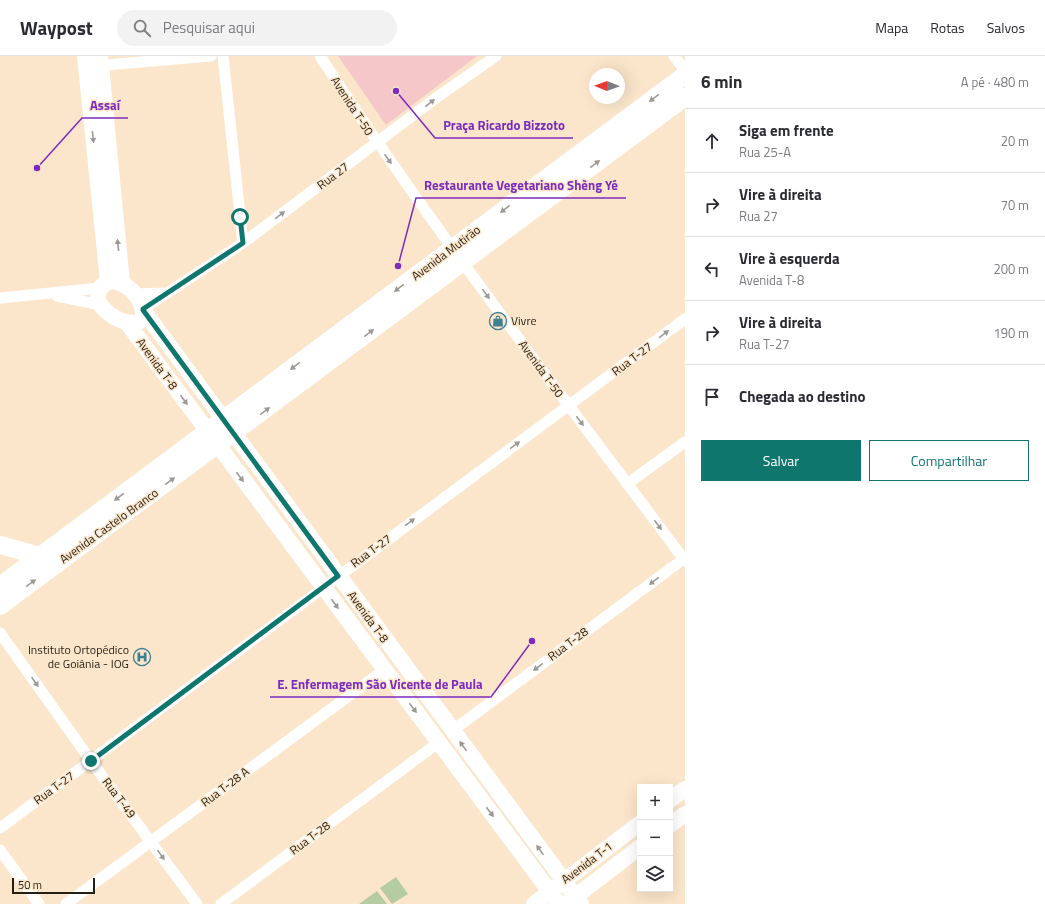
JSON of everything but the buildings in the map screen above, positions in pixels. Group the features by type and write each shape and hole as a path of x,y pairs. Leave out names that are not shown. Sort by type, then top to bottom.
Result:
{"main road":[{"name":"Avenida Mutirão","path":"217,446 228,427 452,248 685,75"},
{"name":"Avenida Mutirão","path":"207,432 228,427 463,262 685,97"},
{"name":"Avenida Castelo Branco","path":"0,586 207,432"},
{"name":"Avenida Castelo Branco","path":"0,606 217,446"},
{"path":"0,545 40,556"}],"street":[{"path":"135,294 143,309 140,321 134,324 128,324 117,319 101,305 98,298 110,285 93,61 211,56"},
{"path":"223,56 243,243"},
{"name":"Avenida T-50","path":"320,56 377,144 452,248 568,406 684,559"},
{"name":"Rua 27","path":"143,309 257,233 436,98 496,56"},
{"path":"674,56 685,70"},
{"path":"240,217 257,233"},
{"path":"0,305 5,297 110,285 135,294 167,293"},
{"path":"44,293 101,305"},
{"name":"Avenida T-8","path":"143,309 228,427 563,882 574,902"},
{"name":"Rua T-27","path":"0,828 685,319"},
{"name":"Avenida T-8","path":"128,324 217,446 555,898"},
{"path":"627,484 685,442"},
{"name":"Rua T-28","path":"452,731 684,559"},
{"name":"Rua T-49","path":"0,633 91,761 197,904"},
{"name":"Rua T-28 A","path":"66,904 384,670"},
{"name":"Rua T-28","path":"220,904 438,743"},
{"path":"673,798 685,789"},
{"path":"673,823 685,814"},
{"name":"Avenida T-1","path":"534,904 555,898 563,882 637,825"},
{"path":"0,850 40,904"},
{"name":"Avenida T-1","path":"574,902 637,850"}],"shaded area":[{"path":"338,56 477,56 386,125"},
{"path":"396,877 408,894 392,904 380,888"},
{"path":"377,891 387,904 359,904"}],"place":[{"name":"Praça Ricardo Bizzoto","path":"396,91"},
{"name":"Assaí","path":"37,168"},
{"name":"Restaurante Vegetariano Shèng Yé","path":"398,266"},
{"name":"Vivre","path":"498,321"},
{"name":"E. Enfermagem São Vicente de Paula","path":"532,641"},
{"name":"Instituto Ortopédico de Goiânia - IOG","path":"142,657"}],"route":[{"path":"91,761 338,576 143,310 243,243 240,217"}]}
